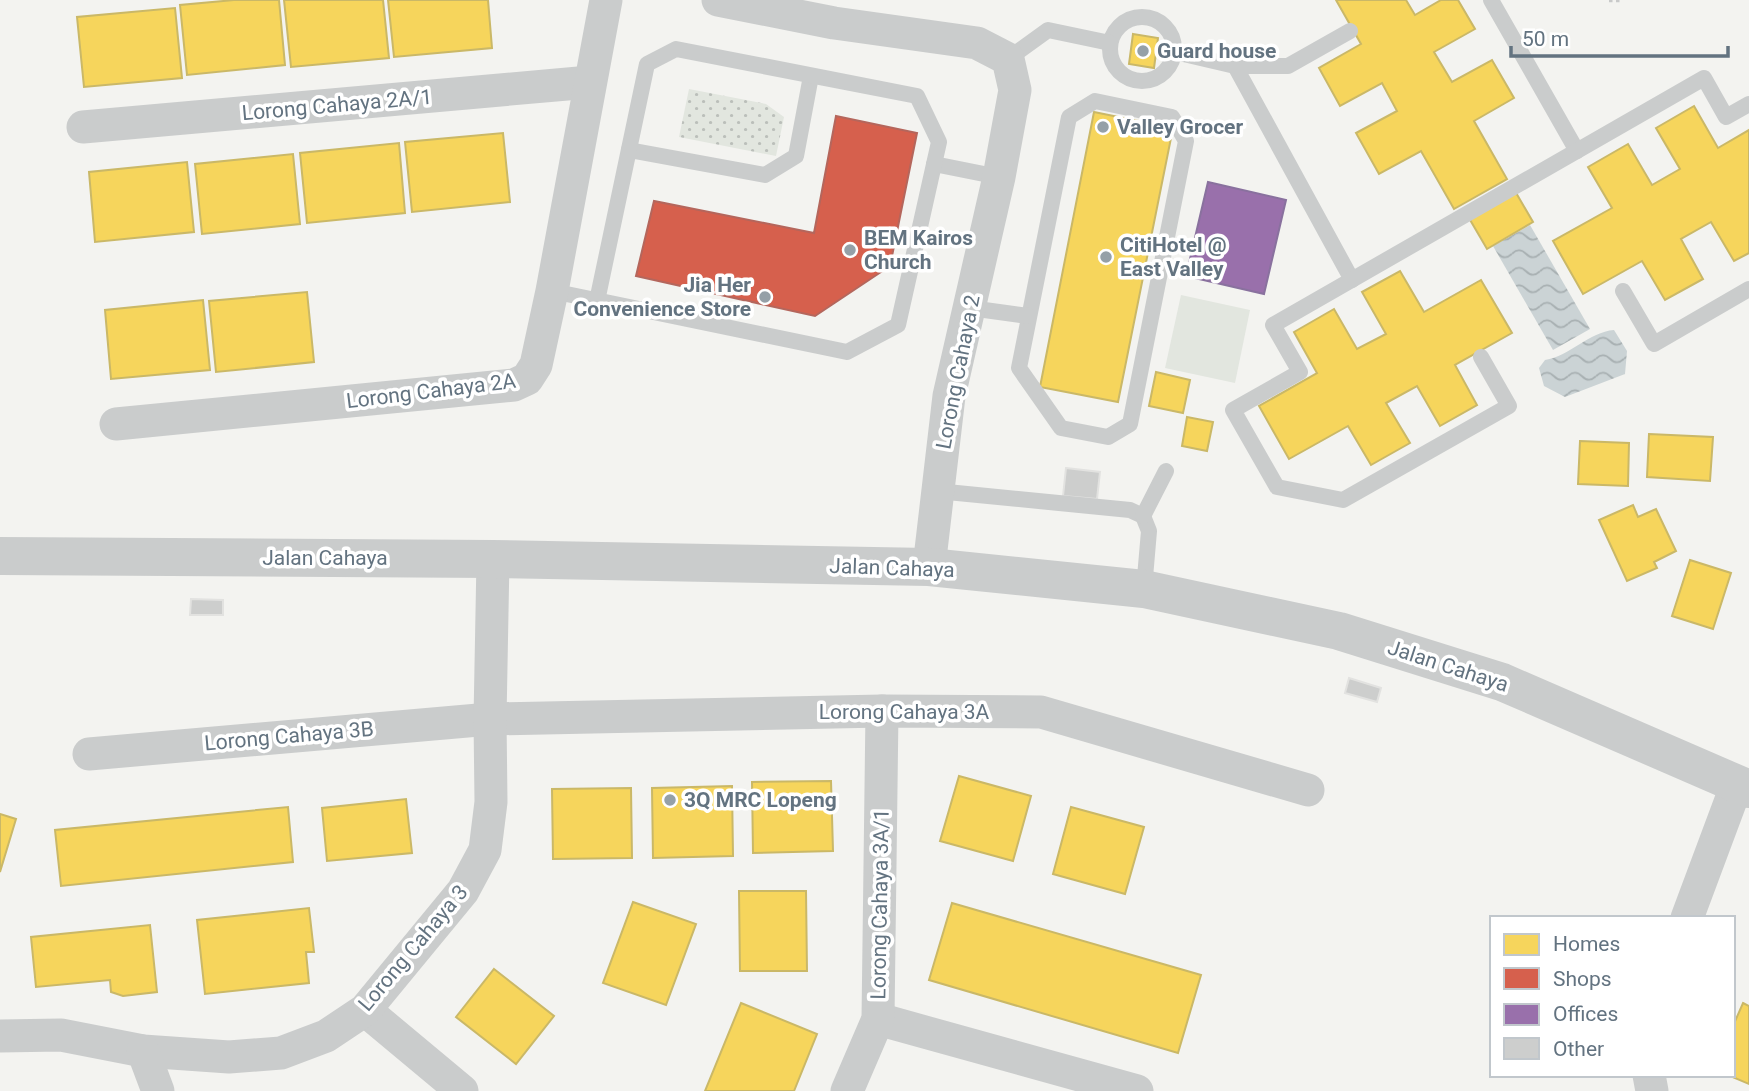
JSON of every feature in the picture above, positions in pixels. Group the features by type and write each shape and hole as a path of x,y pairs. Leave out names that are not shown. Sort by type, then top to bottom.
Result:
{"street":[{"name":"Lorong Cahaya 2A","path":"116,424 514,385 527,379 536,365 606,0"},
{"path":"718,0 834,23 977,43 1008,58"},
{"name":"Lorong Cahaya 2","path":"929,567 948,396 999,177 1015,90 1008,58"},
{"name":"Lorong Cahaya 2A/1","path":"83,127 590,82"},
{"name":"Jalan Cahaya","path":"0,556 493,559 929,567 1144,589 1339,631 1502,682 1743,787"},
{"name":"Lorong Cahaya 3","path":"0,1036 61,1035 143,1051 229,1056 281,1054 326,1036 365,1010 463,891 485,850 491,802 493,559"},
{"name":"Lorong Cahaya 3A","path":"490,719 882,711 1041,712 1308,790"},
{"name":"Lorong Cahaya 3A/1","path":"847,1091 878,1019 882,711"},
{"name":"Lorong Cahaya 3B","path":"89,754 490,719"},
{"path":"1689,916 1743,787"},
{"path":"365,1010 462,1091"},
{"path":"878,1019 1138,1091"},
{"path":"143,1051 158,1091"}],"lane":[{"path":"1491,0 1577,151"},
{"path":"1151,18 1169,31 1175,52 1166,71 1157,78 1137,81 1118,72 1110,53 1110,43 1120,25 1129,19 1151,18"},
{"path":"1008,58 1048,30 1110,43"},
{"path":"1175,52 1235,66 1288,66 1350,31"},
{"path":"551,291 597,301 847,352 898,325 939,142 917,96 676,49 647,64 597,301"},
{"path":"1235,66 1352,280"},
{"path":"629,150 765,175 796,156 811,76"},
{"path":"1481,357 1509,406 1343,500 1277,487 1233,410 1300,372 1273,325 1704,78 1726,117 1749,104"},
{"path":"1095,101 1171,117 1186,141 1130,424 1108,438 1061,428 1019,368 1028,316 1069,117 1095,101"},
{"path":"934,164 999,177"},
{"path":"1623,291 1654,344 1749,289"},
{"path":"970,308 1028,316"},
{"path":"1143,516 1166,471"},
{"path":"937,491 1130,510 1143,516 1149,531 1144,589"}],"path":[{"path":"1609,0 1620,0"}],"shaded area":[{"path":"689,89 766,104 784,117 776,156 679,137"},
{"path":"1181,295 1250,310 1235,383 1165,368"}],"water":[{"path":"1530,225 1590,329 1553,350 1493,246"},
{"path":"1614,330 1627,351 1625,374 1565,397 1544,386 1539,368 1545,360 1563,354 1596,335"}],"building: Homes":[{"path":"234,0 279,0 285,65 187,75 180,5"},
{"path":"284,0 383,0 389,58 291,67"},
{"path":"388,0 488,0 492,48 394,57"},
{"path":"1336,0 1406,0 1415,15 1441,0 1458,0 1475,29 1434,52 1452,82 1492,60 1514,98 1474,121 1507,179 1454,209 1421,151 1379,174 1356,133 1397,111 1382,83 1340,106 1319,68 1361,44"},
{"path":"175,8 182,78 84,87 77,17"},
{"name":"Guard house","path":"1133,34 1158,38 1154,68 1129,64"},
{"path":"1694,106 1718,148 1749,130 1749,253 1734,261 1711,222 1681,239 1703,279 1665,300 1642,261 1583,294 1553,241 1612,208 1588,167 1628,144 1652,185 1680,169 1656,128"},
{"name":"CitiHotel @ East Valley","path":"1094,112 1173,128 1118,402 1040,387"},
{"path":"503,133 510,202 412,212 405,142"},
{"path":"399,143 405,213 307,223 300,153"},
{"path":"293,154 300,224 202,234 195,164"},
{"path":"187,162 194,232 95,242 89,172"},
{"path":"1515,191 1533,222 1487,249 1469,218"},
{"path":"1400,271 1424,312 1481,280 1512,333 1455,365 1477,405 1440,426 1417,386 1386,403 1410,443 1371,465 1348,426 1289,459 1259,406 1317,373 1294,332 1334,309 1357,349 1386,334 1362,292"},
{"path":"307,292 314,362 216,372 209,301"},
{"path":"203,300 210,370 111,379 105,310"},
{"path":"1156,372 1190,380 1183,413 1149,406"},
{"path":"1187,417 1213,422 1207,451 1182,446"},
{"path":"1649,434 1713,437 1710,481 1647,477"},
{"path":"1580,441 1629,443 1628,486 1578,484"},
{"path":"1633,505 1638,517 1656,509 1676,551 1654,562 1657,568 1627,581 1599,520"},
{"path":"1690,560 1731,573 1713,629 1672,616"},
{"path":"959,776 1031,796 1013,861 940,841"},
{"path":"831,781 833,851 753,853 752,782"},
{"path":"732,786 733,856 653,858 652,788"},
{"path":"631,788 632,858 553,859 552,789"},
{"path":"406,799 412,853 327,861 322,808"},
{"path":"288,807 293,862 61,886 55,830"},
{"path":"1071,807 1144,827 1125,894 1053,874"},
{"path":"0,814 16,819 0,872"},
{"path":"739,891 806,891 807,971 740,971"},
{"path":"633,902 696,924 666,1005 603,983"},
{"path":"952,903 1201,975 1178,1053 929,980"},
{"path":"309,908 314,952 306,952 309,983 205,994 197,920"},
{"path":"150,925 157,992 123,996 111,992 110,980 36,987 31,937"},
{"path":"494,969 554,1016 516,1064 456,1017"},
{"path":"741,1003 817,1034 794,1091 705,1091"},
{"path":"1743,1003 1749,1006 1749,1084 1733,1077 1735,1077 1735,1021"}],"building: Shops":[{"path":"836,116 917,133 890,266 815,316 636,276 654,201 814,233"}],"building: Offices":[{"path":"1208,182 1286,200 1264,294 1186,276"}],"building: Other":[{"path":"1066,468 1100,472 1097,499 1063,496"},
{"path":"191,599 223,600 223,615 190,615"},
{"path":"1349,678 1381,688 1377,702 1345,693"}],"place":[{"name":"Guard house","path":"1143,51"},
{"name":"Valley Grocer","path":"1103,127"},
{"name":"BEM Kairos Church","path":"850,250"},
{"name":"CitiHotel @ East Valley","path":"1106,257"},
{"name":"Jia Her Convenience Store","path":"765,297"},
{"name":"3Q MRC Lopeng","path":"670,800"}]}
